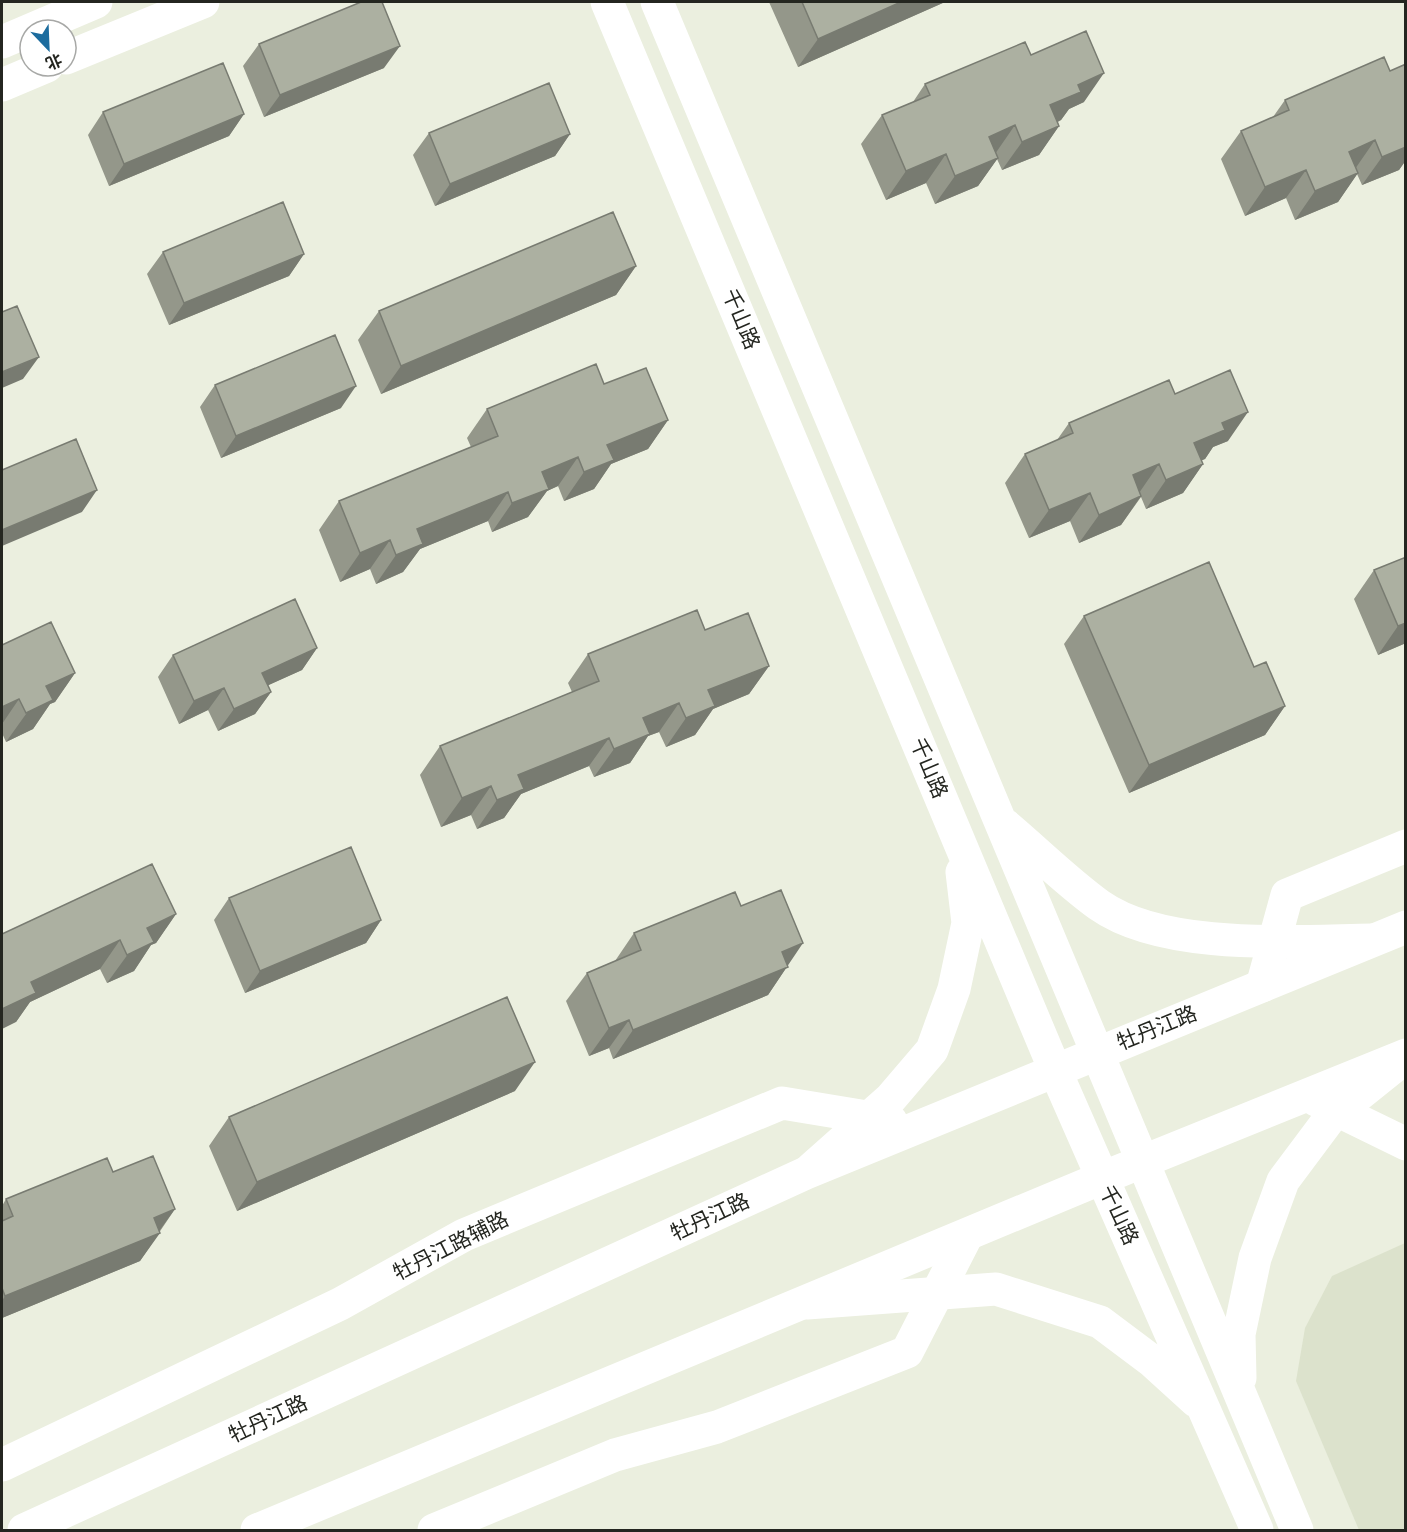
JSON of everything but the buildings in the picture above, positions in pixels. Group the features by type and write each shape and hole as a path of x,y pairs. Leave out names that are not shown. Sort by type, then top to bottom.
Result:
{"street":[{"path":"2,42 96,2"},
{"path":"78,53 203,2"},
{"name":"千山路","path":"607,2 1055,1070 1257,1530"},
{"name":"千山路","path":"657,2 1297,1530"},
{"path":"2,85 19,78"},
{"path":"999,819 1101,906 1138,922 1181,936 1275,941 1372,940"},
{"path":"806,1173 891,1098 932,1050 954,989 968,923 957,835"},
{"path":"1262,986 1287,895 1406,846"},
{"name":"牡丹江路","path":"24,1530 806,1173 1406,927"},
{"path":"257,1530 1142,1161 1406,1056"},
{"path":"1240,1395 1239,1334 1255,1258 1283,1181 1330,1118 1406,1056"},
{"path":"1306,1095 1406,1144"},
{"name":"牡丹江路辅路","path":"2,1465 340,1304 464,1235 782,1102 919,1126"},
{"path":"434,1530 615,1455 717,1427 907,1352 968,1235"},
{"path":"803,1303 996,1289 1100,1322 1152,1360 1205,1410"}],"shaded area":[{"path":"1405,1243 1405,1530 1359,1530 1296,1381 1305,1328 1332,1276"}]}
